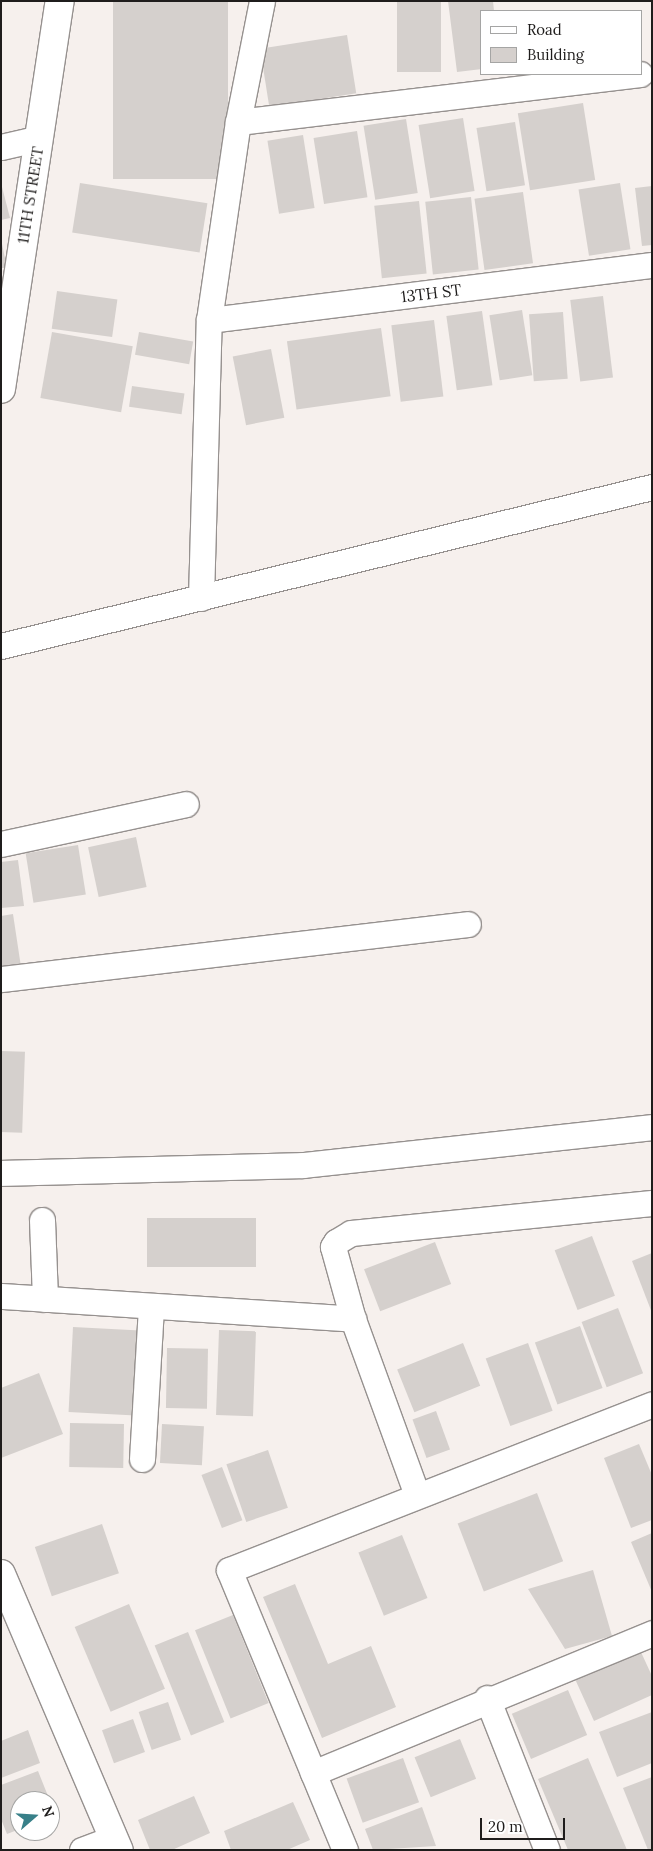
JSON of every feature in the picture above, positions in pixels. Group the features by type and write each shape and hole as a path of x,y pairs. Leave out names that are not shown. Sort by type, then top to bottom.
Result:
{"street":[{"name":"11TH STREET","path":"1,389 60,1"},
{"path":"201,598 210,320 238,122 262,1"},
{"path":"238,122 633,75"},
{"path":"1,147 39,138"},
{"name":"13TH ST","path":"210,320 652,265"},
{"path":"1,646 652,486"},
{"path":"1,844 186,804"},
{"path":"1,979 468,924"},
{"path":"1,1173 303,1164 652,1127"},
{"path":"417,1495 353,1319 334,1248 344,1235 652,1203"},
{"path":"42,1220 45,1299"},
{"path":"1,1296 151,1308 353,1319"},
{"path":"142,1459 151,1308"},
{"path":"345,1850 229,1570 652,1404"},
{"path":"1,1574 116,1844 82,1850"},
{"path":"313,1773 487,1698 651,1634"},
{"path":"487,1698 547,1850"}],"building":[{"path":"113,1 228,1 228,179 113,179"},
{"path":"397,1 441,1 441,72 397,72"},
{"path":"448,1 493,1 494,10 480,10 480,69 457,72"},
{"path":"347,35 356,93 269,107 260,49"},
{"path":"583,103 595,180 530,190 518,113"},
{"path":"463,118 475,191 430,198 419,125"},
{"path":"406,119 418,193 375,200 364,126"},
{"path":"515,122 525,185 486,191 476,128"},
{"path":"357,131 367,197 324,204 314,138"},
{"path":"303,135 315,208 279,214 267,141"},
{"path":"1,183 10,218 1,220"},
{"path":"80,183 207,203 200,253 72,232"},
{"path":"620,183 630,249 589,256 579,190"},
{"path":"652,186 652,245 642,246 635,188"},
{"path":"523,192 533,263 484,270 474,199"},
{"path":"471,197 479,270 433,274 425,202"},
{"path":"419,201 427,274 382,278 374,206"},
{"path":"1,239 7,268 1,268"},
{"path":"57,291 117,299 112,337 52,329"},
{"path":"603,296 613,377 580,381 570,300"},
{"path":"522,310 532,375 500,380 489,315"},
{"path":"482,311 492,385 457,390 446,316"},
{"path":"563,312 568,379 534,381 529,314"},
{"path":"434,320 443,396 401,402 391,325"},
{"path":"381,328 391,396 297,410 287,341"},
{"path":"52,332 133,346 121,412 40,398"},
{"path":"139,332 193,342 189,364 135,355"},
{"path":"271,349 284,418 246,425 233,356"},
{"path":"132,386 184,393 182,414 129,407"},
{"path":"136,837 147,887 99,897 88,847"},
{"path":"78,845 86,894 33,903 26,853"},
{"path":"18,860 24,906 1,908 1,862"},
{"path":"13,914 21,967 1,970 1,916"},
{"path":"1,1051 25,1052 22,1133 1,1132"},
{"path":"147,1218 256,1218 256,1267 147,1267"},
{"path":"592,1236 615,1296 578,1310 555,1250"},
{"path":"435,1242 451,1284 380,1311 364,1269"},
{"path":"652,1253 652,1313 632,1261"},
{"path":"618,1308 643,1373 607,1387 582,1322"},
{"path":"580,1326 603,1388 557,1404 535,1342"},
{"path":"73,1327 140,1331 135,1415 69,1412"},
{"path":"219,1330 256,1331 253,1416 216,1415"},
{"path":"463,1343 480,1386 414,1412 397,1370"},
{"path":"528,1343 553,1411 510,1426 486,1358"},
{"path":"167,1348 208,1349 207,1409 166,1408"},
{"path":"39,1373 63,1434 1,1458 1,1388"},
{"path":"436,1411 450,1450 427,1458 413,1420"},
{"path":"70,1423 124,1424 123,1468 69,1467"},
{"path":"162,1424 204,1426 202,1465 160,1463"},
{"path":"639,1444 652,1475 652,1520 631,1528 604,1458"},
{"path":"268,1450 288,1508 246,1522 226,1464"},
{"path":"222,1467 242,1520 222,1528 201,1475"},
{"path":"537,1493 563,1561 484,1592 458,1523"},
{"path":"102,1524 119,1573 52,1596 35,1547"},
{"path":"652,1533 652,1592 631,1542"},
{"path":"402,1535 427,1598 384,1616 358,1553"},
{"path":"593,1570 612,1636 565,1649 528,1589"},
{"path":"295,1584 328,1664 371,1646 396,1707 322,1738 263,1597"},
{"path":"129,1604 165,1689 111,1712 75,1627"},
{"path":"233,1615 269,1703 231,1718 195,1630"},
{"path":"188,1632 224,1722 191,1735 155,1645"},
{"path":"640,1650 652,1676 652,1695 594,1721 575,1679"},
{"path":"568,1690 587,1735 531,1759 512,1714"},
{"path":"168,1702 181,1740 152,1750 139,1712"},
{"path":"652,1712 652,1763 617,1777 599,1732"},
{"path":"133,1719 145,1752 114,1763 102,1730"},
{"path":"28,1730 40,1763 1,1778 1,1741"},
{"path":"460,1739 476,1779 431,1797 415,1757"},
{"path":"403,1758 419,1802 363,1823 347,1779"},
{"path":"588,1758 627,1850 568,1850 538,1779"},
{"path":"38,1771 46,1791 10,1791 10,1833 7,1834 1,1819 1,1785"},
{"path":"652,1777 652,1850 648,1850 623,1788"},
{"path":"194,1796 210,1833 172,1850 150,1850 138,1820"},
{"path":"293,1802 310,1840 287,1850 231,1850 224,1831"},
{"path":"422,1807 436,1846 373,1850 365,1829"}]}
